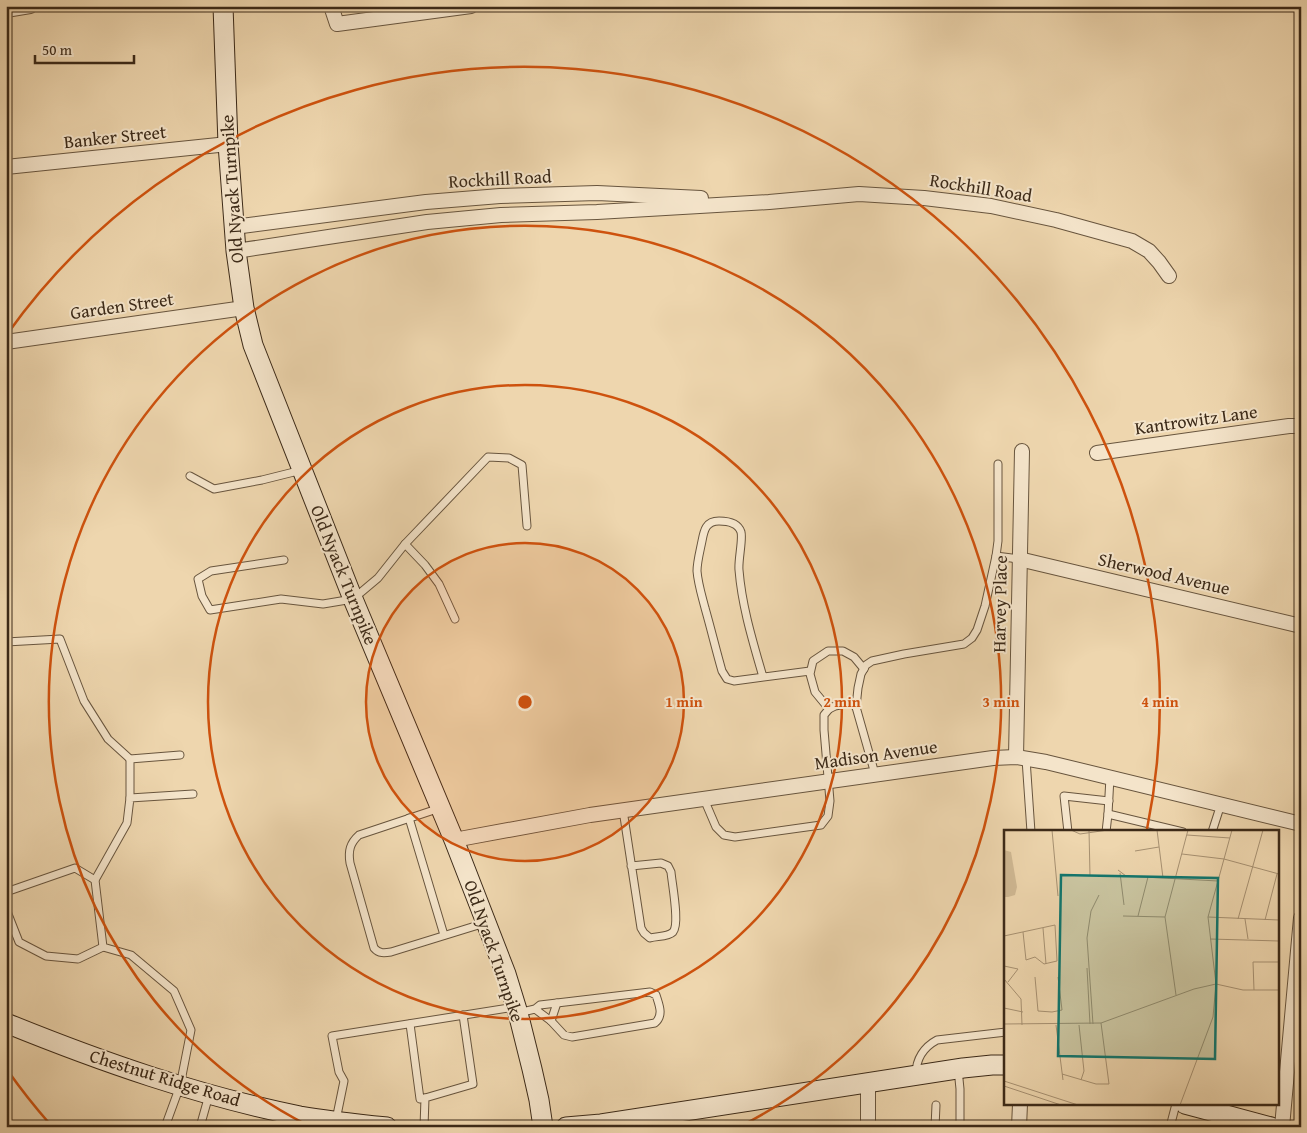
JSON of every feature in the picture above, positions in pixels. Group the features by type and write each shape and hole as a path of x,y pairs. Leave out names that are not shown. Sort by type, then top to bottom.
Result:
{"street":[{"path":"6,10 30,6"},
{"name":"Old Nyack Turnpike","path":"223,6 228,144 236,251 244,308 253,345 353,600 454,840 506,974 523,1010 543,1127"},
{"path":"331,6 337,24 471,6"},
{"name":"Banker Street","path":"6,167 228,144"},
{"name":"Rockhill Road","path":"234,227 426,202 500,196 597,193 769,202"},
{"name":"Rockhill Road","path":"236,251 428,222 501,215 597,212 769,202 859,194 924,198 991,206 1056,220 1132,241 1149,251 1169,276"},
{"name":"Garden Street","path":"6,342 244,308"},
{"name":"Kantrowitz Lane","path":"1098,453 1289,426 1301,426"},
{"name":"Harvey Place","path":"1021,758 1019,559 1022,451"},
{"name":"Sherwood Avenue","path":"1019,559 1301,626"},
{"name":"Madison Avenue","path":"454,840 590,815 993,758 1021,758 1046,762 1301,824"},
{"path":"1282,1127 1301,918"},
{"name":"Chestnut Ridge Road","path":"6,1023 102,1061 180,1086 315,1122 336,1120 387,1127"},
{"path":"566,1127 631,1123 916,1075 1004,1065"},
{"path":"868,1083 868,1127"},
{"path":"1019,1127 1020,1106"},
{"path":"1193,1106 1271,1127"}],"lane":[{"path":"284,560 212,571 198,579 202,596 210,610 281,598 323,604 353,600 378,578 405,544 488,457 509,458 522,465 527,526"},
{"path":"876,774 856,707 861,674 866,665 872,661 964,644 972,638 985,606 996,556 998,541 998,464"},
{"path":"190,476 214,489 302,470"},
{"path":"762,677 747,622 741,588 738,567 742,538 741,531 731,523 713,521 704,529 697,570 699,585 722,671 727,679 734,681 810,672"},
{"path":"405,544 440,584 455,619"},
{"path":"996,556 1019,559"},
{"path":"6,642 60,639 84,701 108,738 130,759 130,798 127,822 96,880 103,947"},
{"path":"704,798 716,827 724,836 735,837 821,825 828,816 830,801 824,730 827,712 816,692 810,674 813,661 828,651 843,651 854,657 864,669"},
{"path":"827,712 835,706 845,704 852,704 856,707"},
{"path":"130,759 180,755"},
{"path":"1021,758 1031,830"},
{"path":"1106,830 1110,777"},
{"path":"130,798 193,794"},
{"path":"1068,830 1064,796 1109,801"},
{"path":"1213,830 1222,804"},
{"path":"440,808 359,835 350,847 350,863 374,948 380,952 391,952 486,922"},
{"path":"623,810 641,928 650,938 669,935 674,930 677,922 671,872 668,866 661,863 632,866"},
{"path":"1108,814 1175,830"},
{"path":"409,818 444,935"},
{"path":"6,892 76,868 96,880"},
{"path":"6,909 19,942 46,956 78,959 103,947 131,956 174,991 191,1030 180,1086 165,1127"},
{"path":"336,1120 344,1081 338,1072 332,1036 463,1015 523,1010 540,1005 650,992 656,995 661,1009 659,1020 655,1023 572,1037 564,1035 551,1021 523,1010"},
{"path":"551,1021 556,1003"},
{"path":"410,1024 420,1098 425,1098 473,1084 463,1015"},
{"path":"916,1075 916,1067 920,1056 928,1045 937,1040 1004,1032"},
{"path":"958,1069 960,1127"},
{"path":"200,1127 210,1094"},
{"path":"424,1127 425,1098"},
{"path":"935,1127 936,1105"},
{"path":"1170,1127 1175,1106"}]}
